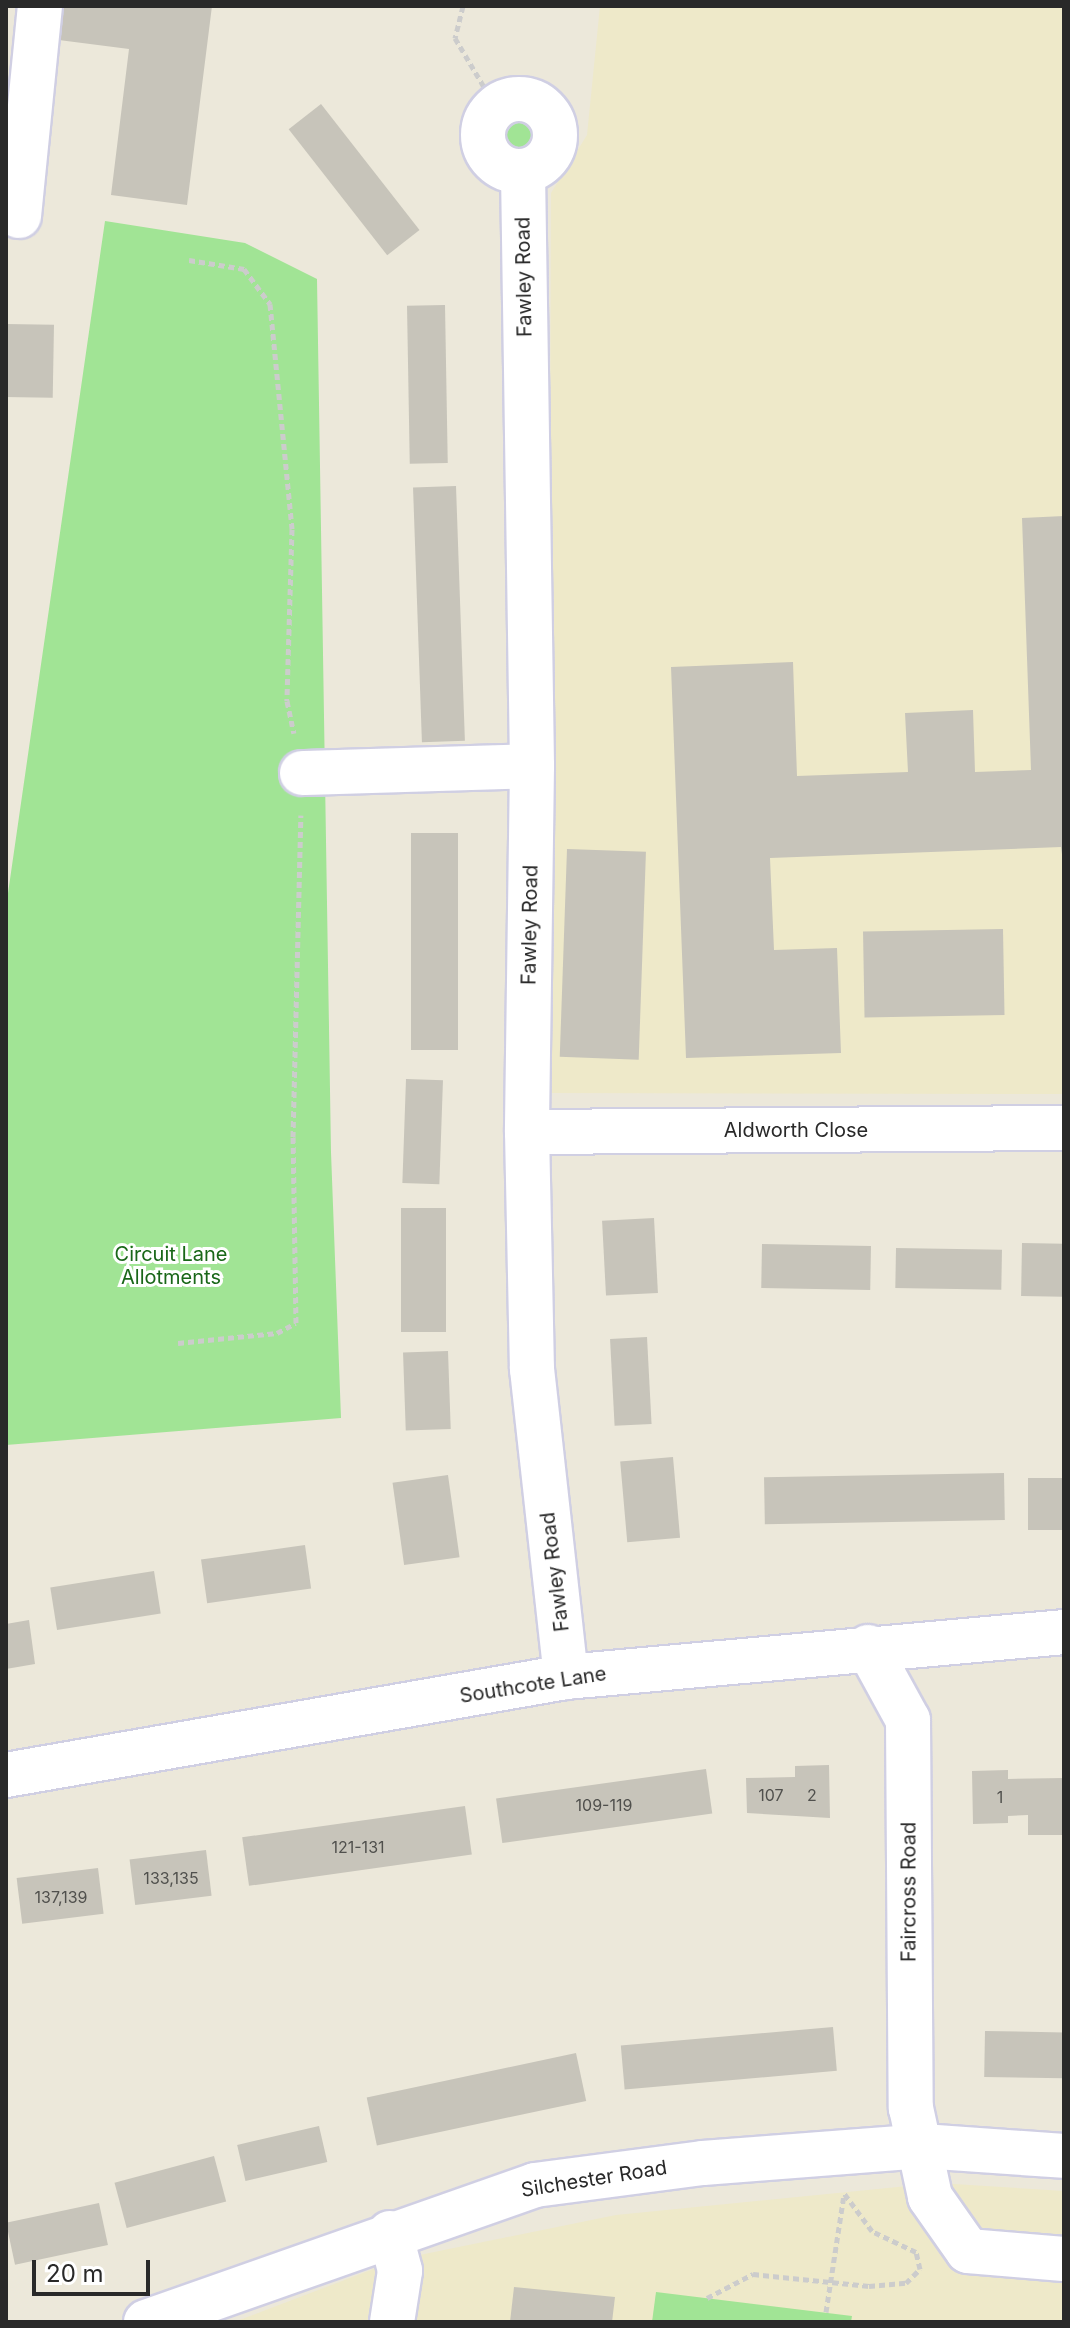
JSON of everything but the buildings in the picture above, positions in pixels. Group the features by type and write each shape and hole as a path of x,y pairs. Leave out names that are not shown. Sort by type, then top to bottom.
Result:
{"street":[{"path":"19,216 40,6"},
{"name":"Fawley Road","path":"496,107 530,100 549,114 555,125 556,137 548,159 523,172 532,766 527,1132 532,1369 566,1677"},
{"path":"302,773 532,766"},
{"name":"Aldworth Close","path":"527,1132 1064,1128"},
{"name":"Southcote Lane","path":"6,1775 566,1677 868,1647 1064,1632"},
{"name":"Faircross Road","path":"868,1647 908,1720 911,2108 922,2146 930,2197 968,2251 1064,2259"},
{"name":"Silchester Road","path":"146,2322 390,2233 535,2185 703,2163 843,2172 922,2146 1064,2156"},
{"path":"390,2233 400,2271 392,2322"}],"path":[{"path":"463,6 455,38 496,107"},
{"path":"178,1343 277,1333 296,1323 293,1137 302,773 287,701 292,529 270,304 244,269 189,260"},
{"path":"707,2298 753,2274 830,2279 869,2286 906,2283 920,2269 916,2252 872,2231 843,2172"},
{"path":"826,2312 843,2172"}],"shaded area":[{"path":"600,6 1064,6 1064,1094 548,1093 551,193 587,135"},
{"path":"938,2183 1064,2191 1064,2322 234,2322 400,2259 616,2215"}],"green space":[{"path":"519,112 536,119 543,136 536,153 519,160 502,153 495,136 502,119"},
{"name":"Circuit Lane Allotments","path":"105,221 245,243 317,279 331,1152 341,1418 6,1445 6,907"},
{"path":"656,2292 852,2316 851,2322 652,2322"}]}
